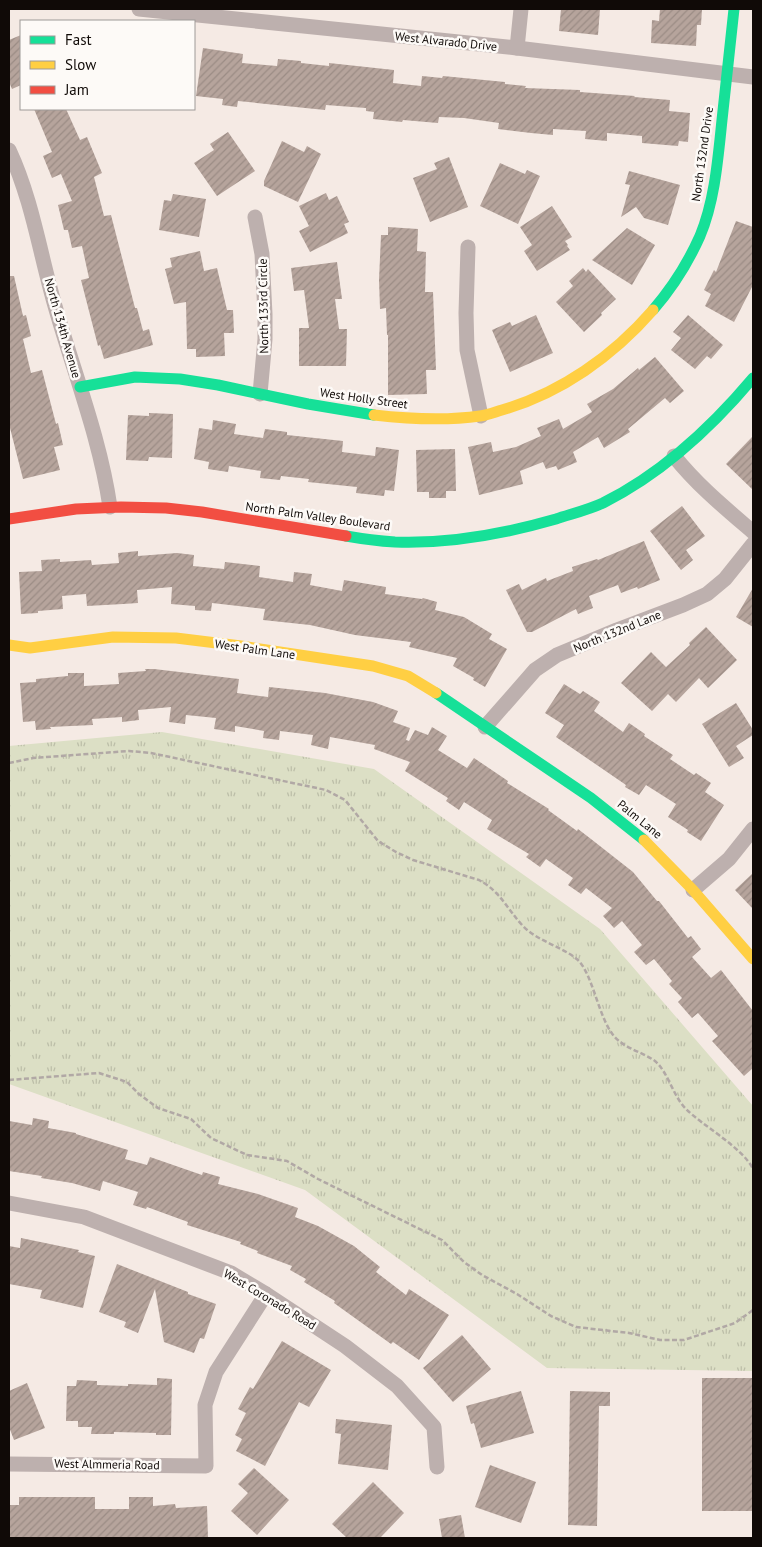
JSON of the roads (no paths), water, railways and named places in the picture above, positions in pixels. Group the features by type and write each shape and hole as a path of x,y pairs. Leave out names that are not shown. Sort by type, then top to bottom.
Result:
{"street":[{"name":"West Alvarado Drive","path":"139,9 517,48 753,77"},
{"path":"517,48 521,9"},
{"name":"North 132nd Drive","path":"626,338 650,313 673,284 689,260 701,233 711,198 719,151 734,9"},
{"name":"North 134th Avenue","path":"9,150 19,172 55,306 96,439 106,477 110,507"},
{"name":"North 133rd Circle","path":"255,217 262,254 266,339 260,394"},
{"path":"468,247 466,350 480,416"},
{"name":"West Holly Street","path":"80,387 119,379 153,377 193,379 361,413 413,419 480,416 523,404 562,385 586,371 626,338"},
{"name":"North Palm Valley Boulevard","path":"9,519 78,508 110,507 189,510 386,541 453,540 488,536 544,523 600,504 626,490 674,456 717,420 753,378"},
{"path":"674,456 707,493 753,532"},
{"name":"North 132nd Lane","path":"485,726 535,670 557,655 707,594 725,580 753,544"},
{"name":"West Palm Lane","path":"9,645 30,648 113,637 176,638 373,666 408,676 434,691 485,726"},
{"name":"Palm Lane","path":"485,726 591,798 650,844 753,959"},
{"path":"693,890 729,859 753,829"},
{"name":"West Coronado Road","path":"9,1203 84,1217 231,1273 266,1294 345,1346 397,1386 434,1427 437,1467"},
{"name":"West Almmeria Road","path":"9,1464 206,1466 205,1405 216,1372 266,1294"}]}
